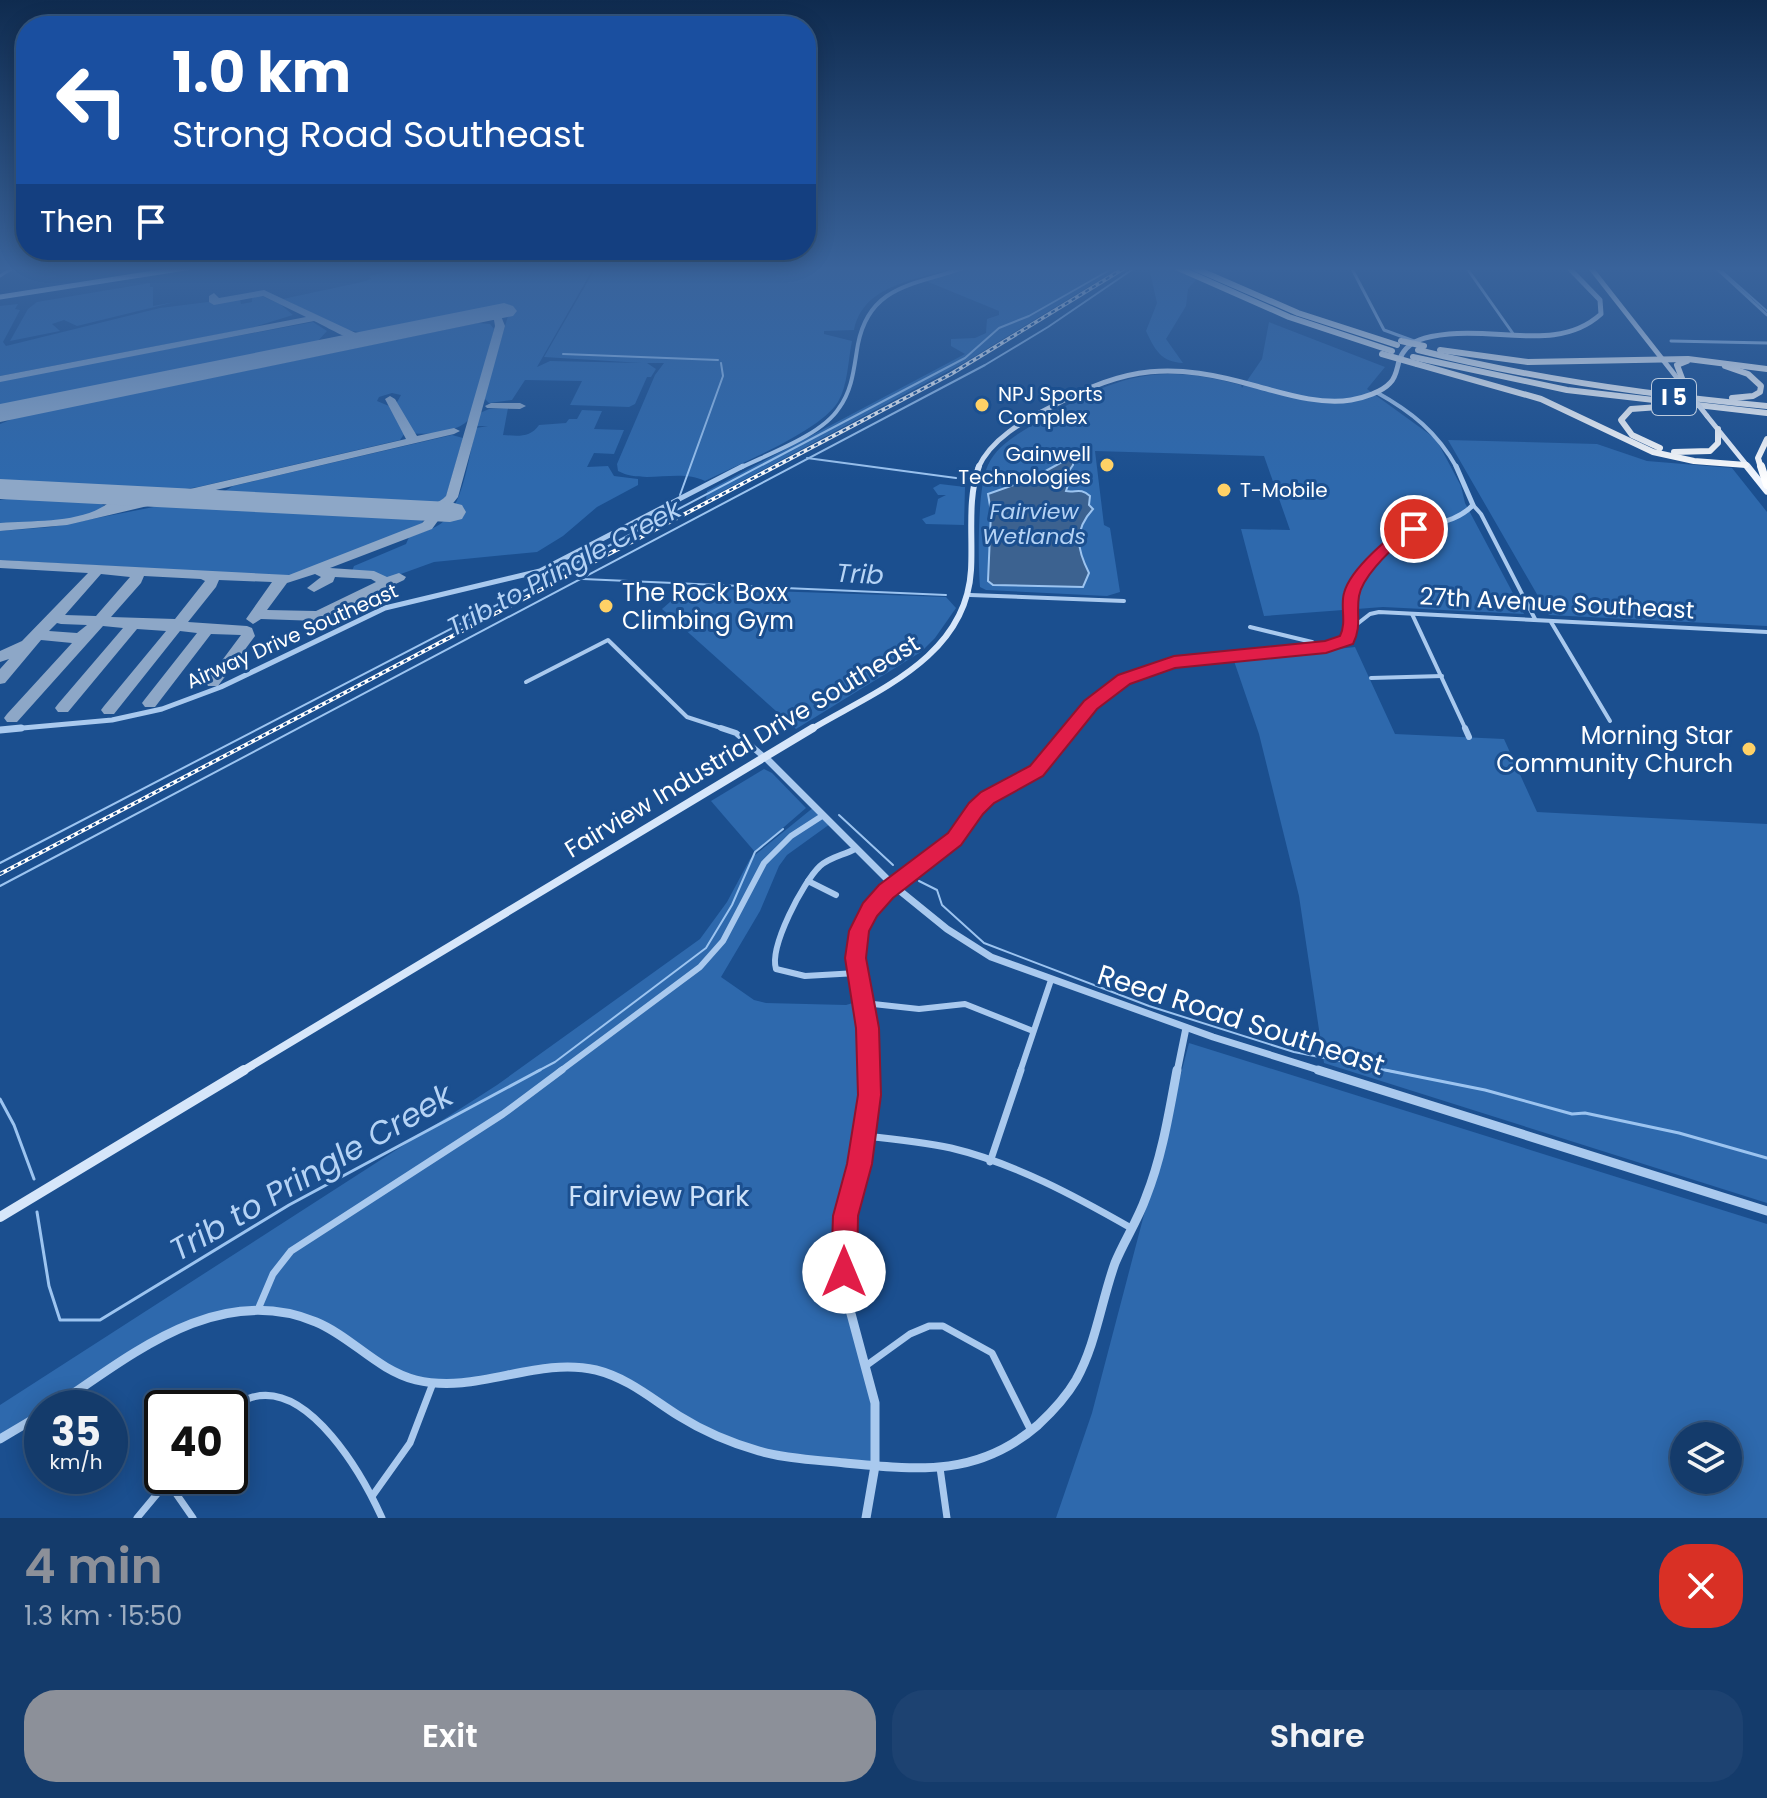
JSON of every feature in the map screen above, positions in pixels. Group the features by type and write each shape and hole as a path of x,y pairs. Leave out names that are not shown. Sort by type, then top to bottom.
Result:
{"highway":[{"name":"I 5","path":"1334,338 1382,354 1418,354 1581,384 1767,406"},
{"name":"I 5","path":"1366,338 1396,345"},
{"name":"I 5","path":"1375,338 1547,401 1653,452 1683,459 1746,465"},
{"path":"1396,345 1418,354 1539,363 1661,357 1724,361 1767,369"},
{"name":"I 5","path":"1418,354 1567,390 1767,413"},
{"path":"1581,384 1727,398 1753,396 1761,389 1753,377 1734,368 1692,361 1677,365 1686,389"},
{"path":"1718,429 1718,443 1710,451 1683,453 1639,440 1621,420 1626,412 1644,407 1744,411"},
{"path":"1767,439 1758,458 1767,485"}],"main road":[{"path":"1376,392 1395,377 1401,355 1415,342 1429,338"},
{"path":"1646,338 1767,491"},
{"name":"Fairview Industrial Drive Southeast","path":"0,1217 923,662 957,626 970,595 973,487 982,460 1010,433 1086,388 1131,374 1178,372 1225,378 1307,398 1343,399 1376,392"}],"street":[{"name":"Airway Drive Southeast","path":"0,730 112,720 171,706 221,687 352,622 394,605 509,581 550,567 808,435 834,416 848,399 861,338"},
{"path":"1404,338 1415,342"},
{"path":"1671,341 1767,343"},
{"path":"1376,392 1419,416 1435,430 1535,620"},
{"path":"866,1518 875,1466 875,1403 850,1310 844,1272 844,1236 865,1136 870,1062 864,1003 857,973 856,948 862,924 877,901 955,839 976,808 1037,771 1090,705 1124,679 1191,659 1320,647 1343,642 1352,628 1352,589 1367,568 1400,536 1464,514 1473,505"},
{"path":"970,595 1124,601"},
{"name":"27th Avenue Southeast","path":"1352,628 1374,613 1767,632"},
{"path":"1412,614 1469,737"},
{"path":"1550,621 1610,721"},
{"path":"1250,627 1312,642 1320,647"},
{"path":"526,682 608,640 687,717 736,733 765,757"},
{"path":"1371,678 1442,676"},
{"name":"Reed Road Southeast","path":"765,757 894,886 975,948 1051,980 1186,1028 1767,1211"},
{"path":"259,1307 273,1274 291,1251 503,1114 700,967 725,941 757,875 770,856 822,816"},
{"path":"855,849 843,857 825,861 808,881 773,957 774,966 780,972 813,976 857,973"},
{"path":"808,881 836,895"},
{"path":"990,1162 1051,980"},
{"path":"864,1003 919,1009 965,1004 1033,1031"},
{"path":"79,1390 163,1335 209,1316 259,1307 292,1313 320,1323 363,1355 396,1373 433,1383 477,1382 562,1367 592,1370 621,1379 694,1425 763,1452 875,1466 940,1468 984,1461 1032,1432 1076,1380 1089,1350 1121,1248 1146,1198 1186,1028"},
{"path":"865,1136 915,1141 962,1151 1083,1200 1131,1228"},
{"path":"867,1365 910,1334 929,1326 943,1326 992,1353 1032,1432"},
{"path":"373,1495 406,1453 419,1426 433,1383"},
{"path":"248,1396 266,1395 314,1418 349,1455 373,1495 382,1518"},
{"path":"0,1439 24,1425"},
{"path":"940,1468 947,1518"},
{"path":"137,1518 157,1494"},
{"path":"179,1494 193,1518"}],"green space":[{"path":"0,338 5,338 3,342 6,346 39,338 200,338 0,376"},
{"path":"228,338 321,338 316,343 0,406 0,380"},
{"path":"406,338 492,338 475,403 464,424 451,430 414,433 396,404 401,395 392,393 379,397 377,401 389,406 405,433 400,440 198,487 173,491 0,482 0,424 15,418"},
{"path":"502,338 554,338 537,367 550,361 642,363 544,357 555,338 839,338 852,341 841,395 828,413 797,436 705,481 684,476 639,477 618,471 617,464 655,375 664,363 647,363 656,369 651,377 647,377 635,404 629,407 570,405 582,381 525,380 512,400 489,403 484,398"},
{"path":"1005,338 706,500 707,491 965,354 951,346 951,339"},
{"path":"1150,338 1167,338 1183,363 1169,360 1156,349"},
{"path":"1266,338 1310,338 1385,367 1367,389 1436,439 1461,486 1465,503 1524,614 1383,607 1264,616 1241,529 1290,530 1264,456 1095,451 1104,525 1110,528 1120,592 1107,596 986,590 980,587 980,507 984,476 992,457 1005,444 1069,404 1115,383 1160,374 1211,378 1241,385 1242,388 1262,359"},
{"path":"508,408 503,435 514,436 528,434 539,425 577,419 582,410 602,411 594,429 624,430 614,454 594,453 587,467 608,466 614,476 638,479 638,485 597,507 563,536 537,552 434,562 387,579 376,573 352,571 354,566 406,544 409,537 444,521 461,490 476,428 488,426 477,426 480,413"},
{"path":"452,435 463,438 446,497 437,504 225,491 233,486"},
{"path":"1448,440 1597,444 1647,461 1732,468 1767,512 1767,626 1549,615"},
{"path":"940,484 965,487 964,525 926,524 922,519 935,514 938,499 946,495 938,495 933,488"},
{"path":"19,497 94,500 105,506 69,519 0,523 0,500"},
{"path":"169,504 417,517 423,521 421,525 289,576 0,560 0,531 51,527"},
{"path":"686,588 946,597 956,608 921,652 796,729 662,609"},
{"path":"1355,647 1395,734 1504,739 1537,812 1767,824 1767,1203 1324,1063 1299,896 1259,734 1234,661"},
{"path":"764,769 772,773 806,808 755,852 711,801"},
{"name":"Fairview Park","path":"814,807 830,824 787,855 779,866 760,911 721,977 754,1000 766,1003 846,1005 863,1000 870,1062 844,1272 875,1403 875,1466 804,1458 729,1441 621,1379 562,1367 492,1380 413,1380 320,1323 265,1307 240,1309 180,1328 81,1390 24,1390 24,1425 0,1439 0,1405 497,1085 700,939 727,902 750,859"},
{"path":"1189,1043 1767,1224 1767,1518 1056,1518 1092,1413"}],"water":[{"name":"Fairview Wetlands","path":"1073,456 1073,465 1065,477 1068,485 1066,491 1087,493 1093,509 1082,525 1079,540 1089,573 1083,587 993,585 988,581 991,512 988,494 1031,479"}],"waterway":[{"path":"559,572 965,358 988,338"},
{"name":"Trib to Pringle Creek","path":"809,458 1030,338"},
{"path":"563,354 718,360"},
{"path":"680,495 723,376 721,363"},
{"name":"Trib to Pringle Creek","path":"0,886 809,458"},
{"name":"Trib","path":"809,458 956,478"},
{"name":"Trib to Pringle Creek","path":"0,863 547,579"},
{"name":"Trib","path":"583,579 946,595"},
{"path":"839,815 893,865"},
{"name":"Trib to Pringle Creek","path":"536,1072 555,1062 706,948 732,905 755,852 783,829"},
{"path":"919,881 937,890 942,905 984,943 1149,1006 1294,1052 1395,1072"},
{"name":"Trib to Pringle Creek","path":"37,1212 49,1286 60,1320 100,1320 289,1205 540,1070"},
{"path":"1385,1070 1395,1072"},
{"path":"1395,1072 1485,1090 1572,1114 1585,1113 1679,1133 1767,1158"},
{"name":"Trib to Pringle Creek","path":"0,1099 14,1125 34,1179"}],"taxiway":[{"path":"0,379 212,338"},
{"path":"0,564 290,579 427,526 434,518 428,511 446,504 452,497 497,338"},
{"path":"390,399 413,440"},
{"path":"491,406 520,406"},
{"path":"0,418 25,408"},
{"path":"0,527 67,521 454,431"},
{"path":"0,495 26,490"},
{"path":"106,511 119,500 108,494"},
{"path":"59,612 94,576 95,572 91,569"},
{"path":"99,621 136,580 137,575 132,572"},
{"path":"314,588 328,579 323,572"},
{"path":"323,572 374,575 383,581 381,586"},
{"path":"177,626 211,584 212,580 206,576"},
{"path":"381,586 399,577"},
{"path":"253,619 280,583 277,580"},
{"path":"260,610 261,614 318,616 381,586"},
{"path":"0,657 27,645 59,612"},
{"path":"59,612 57,616 61,619 99,621"},
{"path":"87,635 99,621"},
{"path":"99,621 129,623"},
{"path":"63,708 130,629 129,623"},
{"path":"129,623 172,626"},
{"path":"172,626 174,624"},
{"path":"109,710 172,633 172,626"},
{"path":"172,626 177,626"},
{"path":"173,631 177,626"},
{"path":"177,626 201,628"},
{"path":"150,703 204,634 205,630 201,628"},
{"path":"201,628 247,631 248,636 213,682"},
{"path":"42,630 41,635 45,636 77,638 87,635"},
{"path":"12,718 87,635"},
{"path":"0,679 27,648"}],"runway":[{"path":"0,413 371,338"},
{"path":"0,489 450,512"}],"railway":[{"path":"0,874 951,374 1010,338"}],"place":[{"name":"NPJ Sports Complex","path":"982,405"},
{"name":"Gainwell Technologies","path":"1107,465"},
{"name":"T-Mobile","path":"1224,490"},
{"name":"The Rock Boxx Climbing Gym","path":"606,606"},
{"name":"Morning Star Community Church","path":"1749,749"}],"route":[{"path":"844,1272 846,1216 860,1164 869,1095 868,1028 855,958 859,931 870,909 886,892 955,839 976,808 994,793 1037,771 1090,705 1124,679 1148,669 1191,659 1326,647 1347,640 1352,628 1351,597 1355,583 1396,539 1414,529"}]}
